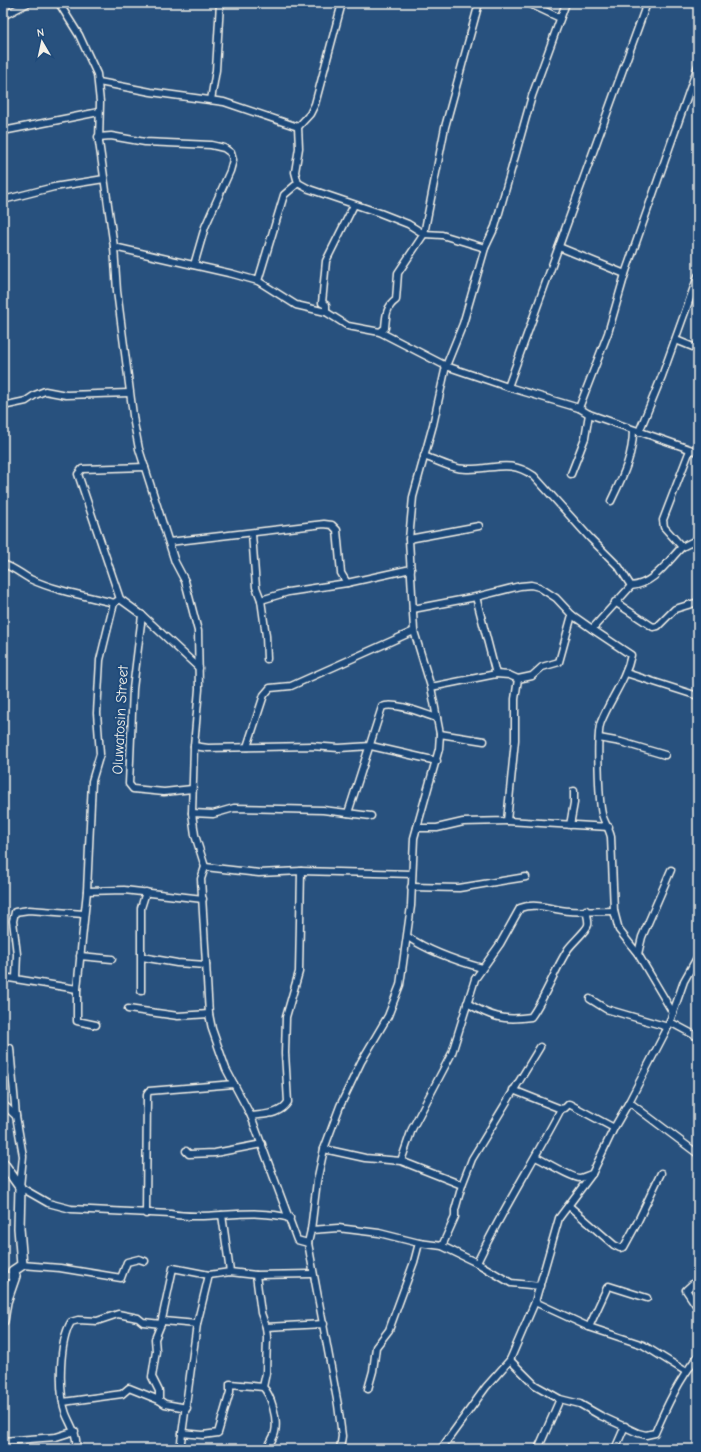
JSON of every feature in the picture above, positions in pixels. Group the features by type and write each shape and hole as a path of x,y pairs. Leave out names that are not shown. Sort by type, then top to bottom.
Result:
{"street":[{"path":"3,16 28,3"},
{"path":"58,3 79,35 93,63 99,82 98,137 114,248 129,393 139,448 175,562 185,580 198,631 198,701 194,746 192,814 195,835 205,867 201,879 209,1014 212,1029 226,1069 250,1116 262,1144 297,1240 308,1244"},
{"path":"211,100 216,70 220,3"},
{"path":"342,3 315,104 310,114 298,127 299,148 294,172 298,183 309,189 354,206 380,212 408,224 424,234 442,235 485,248"},
{"path":"380,332 386,328 386,311 390,304 396,300 398,273 424,234 444,127 479,3"},
{"path":"528,3 560,18"},
{"path":"340,1449 342,1436 338,1405 324,1324 312,1274 308,1244 317,1181 324,1150 340,1106 396,1000 408,937 414,838 422,803 437,761 440,734 431,687 414,631 412,569 409,539 413,497 433,425 446,366 463,324 485,248 495,227 532,96 566,3"},
{"path":"508,387 647,3"},
{"path":"579,408 608,333 625,274 698,66"},
{"path":"99,82 224,102 298,127"},
{"path":"3,131 99,112"},
{"path":"98,137 111,136 145,142 211,145 224,148 231,153 233,160 230,172 205,227 194,265"},
{"path":"3,200 54,187 104,179"},
{"path":"258,281 284,195 298,183"},
{"path":"326,312 326,305 322,303 326,261 354,206"},
{"path":"559,247 625,274"},
{"path":"114,248 194,265 258,281 296,305 326,312 348,326 380,332 446,366 508,387 579,408 589,414 698,452"},
{"path":"639,432 676,340 698,276"},
{"path":"676,340 698,349"},
{"path":"3,406 26,401 45,391 66,395 129,393"},
{"path":"571,474 585,438 589,414"},
{"path":"610,501 629,461 633,444 633,430"},
{"path":"682,547 664,527 663,520 690,450"},
{"path":"424,456 468,470 510,465 524,469 534,476 590,538 619,567 631,586"},
{"path":"145,467 82,469 78,474 120,599 142,616 199,668"},
{"path":"169,542 252,534 324,524 332,525 337,530 341,573 347,583"},
{"path":"409,539 479,526"},
{"path":"252,534 256,587 262,600 267,659"},
{"path":"592,629 631,586 642,584 654,578 682,547 698,539"},
{"path":"3,564 37,581 114,603"},
{"path":"262,600 288,592 347,583 412,569"},
{"path":"413,609 476,597 520,586 531,585 539,587 556,598 572,615 614,645 630,653 626,673 600,724 600,802 602,816 609,827 611,837 614,911 622,935 638,954 673,1013"},
{"path":"476,597 496,674"},
{"path":"96,1025 77,1021 77,989 84,914 88,891 92,781 100,754 97,713 100,660 114,603 120,599"},
{"path":"615,602 653,627 658,626 675,609 698,602"},
{"path":"431,687 496,674 510,675 518,679 532,676 542,667 559,662 572,615"},
{"name":"Oluwatosin Street","path":"142,616 133,689 129,784 133,789 164,792 192,789"},
{"path":"248,747 264,695 270,688 291,686 414,631"},
{"path":"626,673 698,696"},
{"path":"507,821 515,740 515,699 518,679"},
{"path":"348,813 362,765 371,746 380,710 386,705 437,718"},
{"path":"440,734 484,741"},
{"path":"599,738 621,742 665,755"},
{"path":"194,746 208,748 311,746 339,748 371,746 437,761"},
{"path":"570,825 574,803 574,791"},
{"path":"192,814 213,814 234,808 323,810 371,816"},
{"path":"417,828 437,828 463,822 507,821 609,827"},
{"path":"205,867 260,873 301,871 412,874"},
{"path":"638,954 642,937 671,870"},
{"path":"250,1116 278,1112 284,1109 288,1102 285,1053 286,1017 299,972 301,871"},
{"path":"411,887 459,888 526,877"},
{"path":"88,891 124,890 203,899"},
{"path":"141,991 141,908 146,892"},
{"path":"401,1161 412,1129 452,1053 475,979 500,944 520,908 527,905 550,906 568,911 614,911"},
{"path":"16,978 16,954 13,921 15,912 29,910 84,914"},
{"path":"467,1003 497,1018 510,1019 531,1017 562,959 573,942 587,929 588,921 586,910"},
{"path":"408,937 416,943 457,961 482,968"},
{"path":"80,956 112,959"},
{"path":"441,1449 486,1387 510,1360 535,1302 559,1218 592,1174 614,1128 669,1024 684,981 698,956"},
{"path":"142,957 177,963 206,965"},
{"path":"3,977 77,989"},
{"path":"590,999 606,1009 669,1024 698,1037"},
{"path":"128,1009 178,1016 209,1014"},
{"path":"442,1246 455,1217 455,1210 462,1185 472,1159 540,1047"},
{"path":"10,1048 16,1116 23,1156 20,1187 19,1228 22,1265"},
{"path":"146,1214 146,1125 147,1094 149,1091 234,1084"},
{"path":"513,1090 561,1109"},
{"path":"629,1102 698,1154"},
{"path":"3,1104 16,1116"},
{"path":"477,1262 489,1238 536,1158 561,1109 565,1108 569,1104 614,1128"},
{"path":"186,1151 189,1154 215,1153 262,1144"},
{"path":"324,1150 365,1158 401,1161 462,1185"},
{"path":"536,1158 564,1171 571,1176 579,1178 592,1174"},
{"path":"3,1164 20,1187 48,1203 71,1209 186,1217 271,1214 290,1218"},
{"path":"569,1206 614,1245 620,1248 624,1247 661,1173"},
{"path":"222,1215 230,1272"},
{"path":"311,1230 338,1228 379,1233 419,1243 442,1246 477,1262 510,1282 540,1286"},
{"path":"368,1389 373,1371 376,1347 389,1330 414,1262 419,1243"},
{"path":"3,1321 6,1302 15,1276 13,1271 22,1265 60,1268 120,1278 127,1262 139,1259 145,1261"},
{"path":"159,1400 159,1391 152,1377 156,1351 155,1339 162,1322 173,1268 209,1275 230,1272 256,1275 312,1274"},
{"path":"180,1449 187,1408 197,1324 209,1275"},
{"path":"256,1275 261,1313 266,1327 266,1373 263,1387"},
{"path":"3,1276 15,1276"},
{"path":"698,1279 686,1290 698,1308"},
{"path":"589,1327 609,1286 647,1298"},
{"path":"535,1302 589,1327 642,1345 685,1371"},
{"path":"76,1449 75,1431 66,1414 63,1402 61,1352 71,1322 78,1320 98,1321 118,1314 138,1318 143,1322 197,1324"},
{"path":"266,1327 324,1324"},
{"path":"510,1360 535,1385 560,1399 580,1404 601,1416 646,1435 655,1433 672,1394 685,1371 698,1356"},
{"path":"182,1433 202,1435 218,1433 230,1392 230,1384 263,1387 270,1395 276,1426 268,1449"},
{"path":"63,1402 122,1394 129,1388 159,1400 165,1404 187,1408"},
{"path":"538,1449 560,1399"},
{"path":"616,1449 625,1426"},
{"path":"3,1442 56,1437 75,1431"}]}
